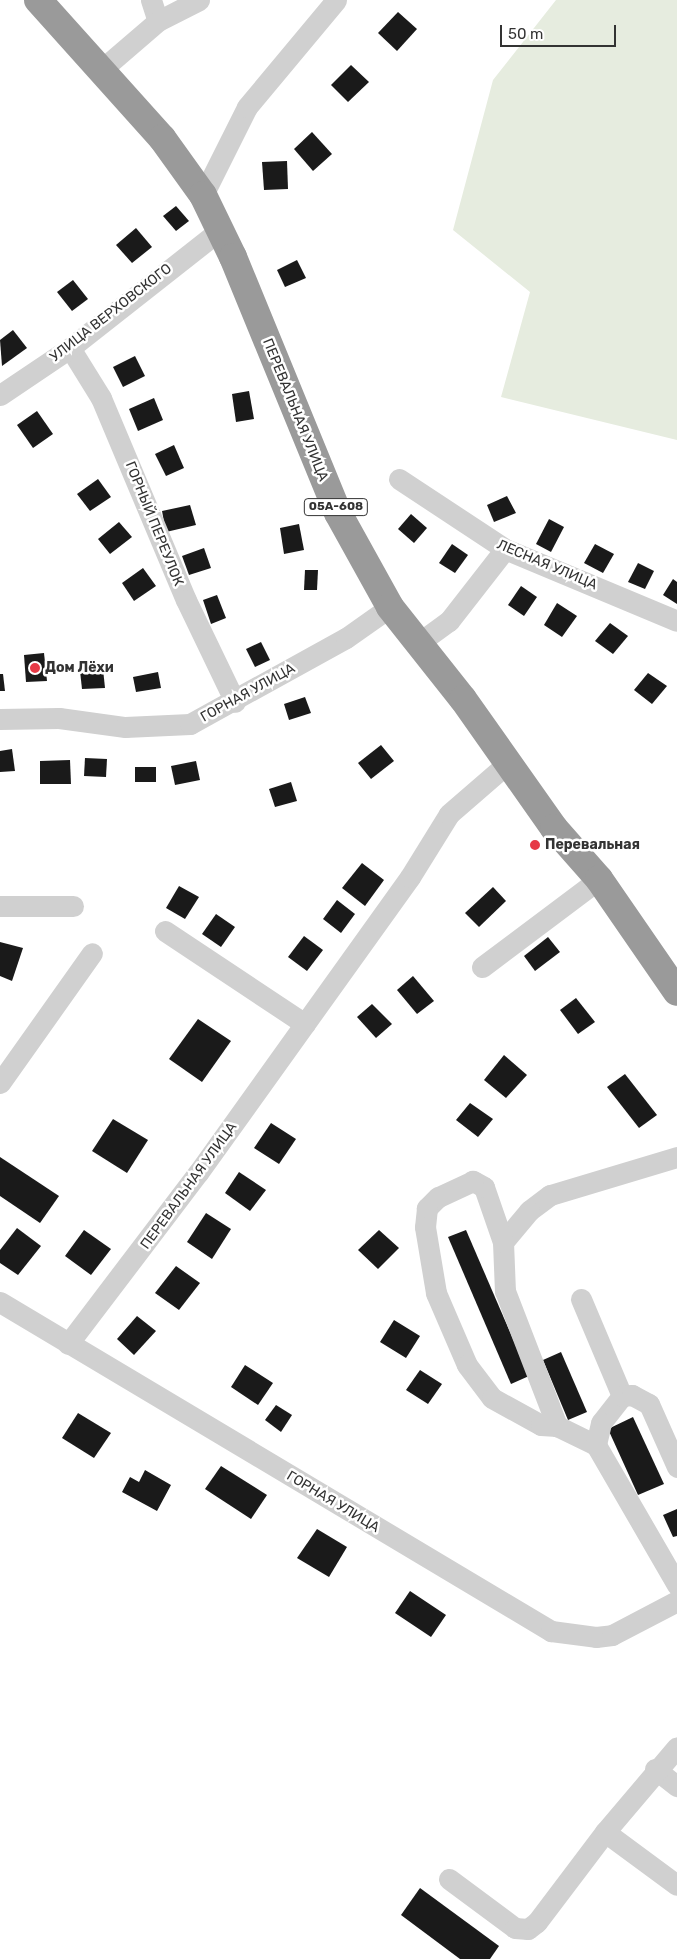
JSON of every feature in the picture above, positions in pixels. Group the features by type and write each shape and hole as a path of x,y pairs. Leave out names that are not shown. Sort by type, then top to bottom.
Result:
{"highway":[{"name":"ПЕРЕВАЛЬНАЯ УЛИЦА","path":"38,0 162,138 204,195 221,229 338,513 390,607 420,642 509,762 554,828 599,879 677,992"}],"street":[{"path":"151,0 158,22"},
{"path":"100,70 158,22 198,0"},
{"path":"204,195 247,107 336,0"},
{"name":"УЛИЦА ВЕРХОВСКОГО","path":"0,395 70,348 221,229"},
{"name":"ГОРНЫЙ ПЕРЕУЛОК","path":"70,348 101,398 186,600 235,702"},
{"name":"ЛЕСНАЯ УЛИЦА","path":"399,479 505,549 677,620"},
{"path":"420,642 449,621 505,549"},
{"name":"ГОРНАЯ УЛИЦА","path":"0,719 59,718 125,727 190,724 235,702 390,607"},
{"name":"ПЕРЕВАЛЬНАЯ УЛИЦА","path":"68,1344 134,1263 410,877 449,814 509,762"},
{"path":"482,967 599,879"},
{"path":"0,906 73,906"},
{"path":"165,931 305,1024"},
{"path":"0,1083 92,953"},
{"path":"503,1242 529,1211 550,1195 677,1157"},
{"path":"556,1426 505,1291 503,1242 484,1187 473,1181 438,1197 427,1208 425,1227 436,1293 467,1365 492,1398 541,1425 556,1426 596,1445 677,1585"},
{"path":"581,1299 622,1396"},
{"name":"ГОРНАЯ УЛИЦА","path":"0,1302 551,1631 596,1637 612,1634 677,1601"},
{"path":"596,1445 601,1423 622,1396 632,1395 649,1404 677,1466"},
{"path":"449,1878 515,1928 528,1929 537,1922 655,1769 677,1747"},
{"path":"655,1769 677,1786"},
{"path":"605,1832 677,1885"}],"shaded area":[{"path":"556,0 677,0 677,440 501,397 530,292 453,230 493,80"}],"building":[{"path":"398,12 417,29 397,51 378,33"},
{"path":"351,65 369,82 348,102 331,85"},
{"path":"312,132 332,154 313,171 294,149"},
{"path":"287,161 288,189 264,190 262,162"},
{"path":"176,206 189,221 176,231 163,216"},
{"path":"136,228 152,247 132,263 116,245"},
{"path":"297,260 306,278 285,287 277,270"},
{"path":"73,280 88,299 72,311 57,292"},
{"path":"13,330 27,348 2,366 0,340"},
{"path":"135,356 145,376 123,387 113,367"},
{"path":"249,391 254,419 236,422 232,394"},
{"path":"154,398 163,420 138,431 129,409"},
{"path":"37,411 53,434 33,448 17,425"},
{"path":"174,445 184,468 166,476 155,454"},
{"path":"98,479 111,497 90,511 77,494"},
{"path":"507,496 516,513 494,522 487,505"},
{"path":"190,505 196,525 166,532 162,511"},
{"path":"411,514 427,528 414,543 398,529"},
{"path":"549,519 564,527 551,552 536,544"},
{"path":"119,522 132,537 110,554 98,539"},
{"path":"299,524 304,550 284,554 280,528"},
{"path":"452,544 468,555 455,573 439,563"},
{"path":"595,544 614,554 603,573 584,563"},
{"path":"204,548 211,568 189,575 182,556"},
{"path":"638,563 654,571 645,589 628,582"},
{"path":"143,568 156,586 134,601 122,583"},
{"path":"305,570 318,570 317,590 304,590"},
{"path":"673,579 677,582 677,604 663,595"},
{"path":"521,586 537,597 524,616 508,605"},
{"path":"217,595 226,618 211,624 203,600"},
{"path":"557,603 577,616 562,637 544,625"},
{"path":"610,623 628,636 613,654 595,641"},
{"path":"261,642 270,660 255,667 246,649"},
{"name":"Дом Лёхи","path":"44,653 47,681 26,682 24,655"},
{"path":"103,669 105,688 82,689 80,671"},
{"path":"158,672 161,688 136,692 133,677"},
{"path":"648,673 667,686 652,704 634,690"},
{"path":"0,674 3,674 5,691 0,691"},
{"path":"305,697 311,713 289,720 284,704"},
{"path":"381,745 394,761 371,779 358,763"},
{"path":"12,749 15,771 0,772 0,751"},
{"path":"85,758 107,759 106,777 84,776"},
{"path":"70,760 71,784 40,784 40,761"},
{"path":"196,761 200,780 175,785 171,766"},
{"path":"135,767 156,767 156,782 135,782"},
{"path":"291,782 297,801 275,807 269,789"},
{"path":"362,863 384,880 365,906 342,888"},
{"path":"179,886 199,897 185,919 166,908"},
{"path":"493,887 506,901 479,927 465,913"},
{"path":"337,900 355,914 341,933 323,919"},
{"path":"216,914 235,927 221,947 202,934"},
{"path":"304,936 323,950 307,971 288,957"},
{"path":"548,937 560,952 535,971 524,956"},
{"path":"0,942 23,948 12,981 0,976"},
{"path":"413,976 434,1001 417,1014 397,990"},
{"path":"576,998 595,1022 578,1034 560,1010"},
{"path":"372,1004 392,1024 376,1038 357,1017"},
{"path":"198,1019 231,1041 202,1082 169,1059"},
{"path":"504,1055 527,1075 506,1098 484,1080"},
{"path":"625,1074 657,1115 639,1128 607,1087"},
{"path":"470,1103 493,1119 478,1137 456,1120"},
{"path":"113,1119 148,1140 127,1173 92,1151"},
{"path":"271,1123 296,1139 279,1164 254,1148"},
{"path":"0,1157 59,1196 40,1223 0,1196"},
{"path":"239,1172 266,1190 250,1211 225,1193"},
{"path":"206,1213 231,1229 212,1259 187,1242"},
{"path":"17,1228 41,1246 18,1275 0,1263 0,1250"},
{"path":"84,1230 111,1249 91,1275 65,1256"},
{"path":"379,1230 399,1248 378,1269 358,1250"},
{"path":"466,1230 529,1376 511,1384 448,1237"},
{"path":"176,1266 200,1283 179,1310 155,1293"},
{"path":"137,1316 156,1331 134,1355 117,1339"},
{"path":"394,1320 420,1336 406,1358 380,1342"},
{"path":"561,1352 587,1412 568,1420 543,1360"},
{"path":"245,1365 273,1383 258,1405 231,1387"},
{"path":"420,1370 442,1384 428,1404 406,1390"},
{"path":"276,1405 292,1415 281,1432 265,1420"},
{"path":"78,1413 111,1433 94,1458 62,1438"},
{"path":"633,1417 664,1484 638,1495 608,1429"},
{"path":"221,1466 267,1495 251,1519 205,1489"},
{"path":"145,1470 171,1485 157,1511 122,1492 130,1477 139,1482"},
{"path":"677,1509 677,1536 673,1537 663,1515"},
{"path":"317,1529 347,1547 329,1577 297,1558"},
{"path":"410,1591 446,1615 431,1637 395,1613"},
{"path":"420,1888 499,1946 490,1959 460,1959 401,1915"}],"place":[{"name":"Дом Лёхи","path":"35,668"},
{"name":"Перевальная","path":"535,845"}]}
